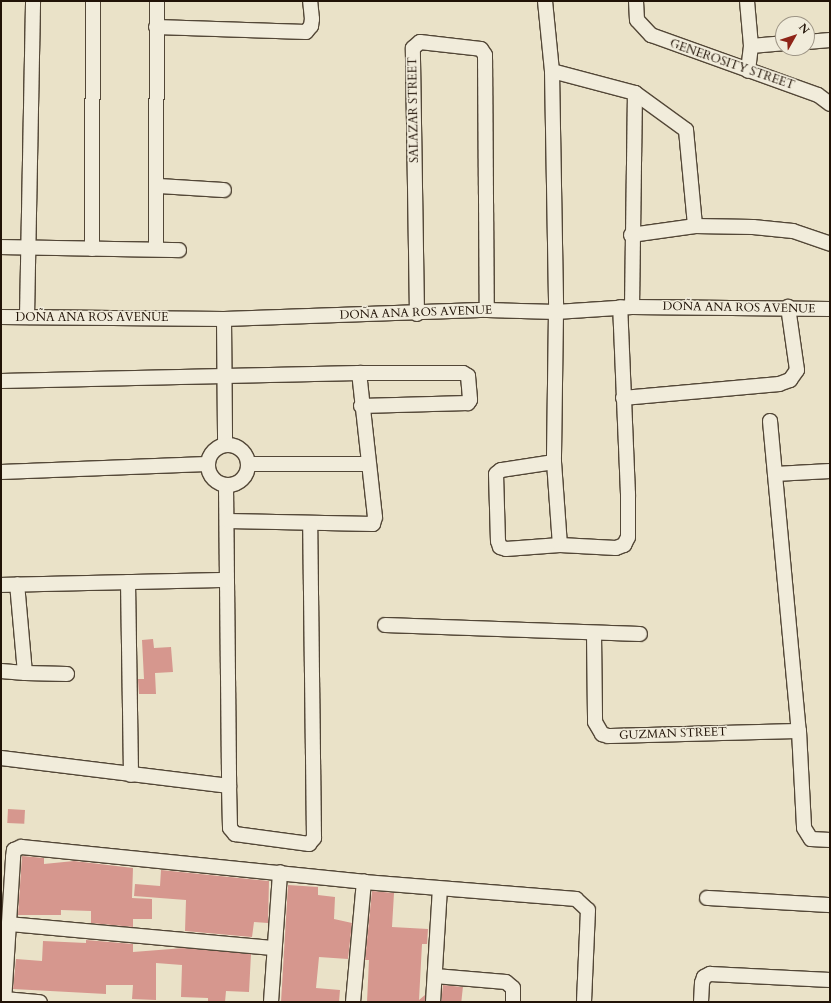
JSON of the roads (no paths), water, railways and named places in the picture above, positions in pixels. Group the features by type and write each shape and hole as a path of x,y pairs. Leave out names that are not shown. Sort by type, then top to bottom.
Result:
{"street":[{"path":"27,317 27,248 33,1"},
{"path":"92,249 93,1"},
{"path":"156,249 158,186 157,1"},
{"path":"156,26 306,32 311,26 312,19 310,1"},
{"path":"545,1 552,71 556,312 554,462 560,545"},
{"name":"GENEROSITY STREET","path":"636,1 638,20 645,31 658,39 824,95 830,104"},
{"path":"747,1 751,46 748,70"},
{"path":"815,41 830,40"},
{"name":"SALAZAR STREET","path":"417,314 413,48 420,42 481,50 485,55 488,310"},
{"path":"751,46 775,44"},
{"path":"552,71 635,93 686,130 695,226"},
{"path":"554,462 501,470 496,474 498,541 503,549 560,545 616,548 626,542 628,494 623,398 626,307 631,234 635,93"},
{"path":"158,186 224,190"},
{"path":"631,234 695,226 753,227 793,231 830,244"},
{"path":"1,247 179,250"},
{"name":"DOÑA ANA ROS AVENUE","path":"1,317 224,319 417,314 488,310 556,312 626,307 788,307 830,309"},
{"path":"623,398 778,384 790,380 797,370 788,307"},
{"path":"224,319 226,377 225,445"},
{"path":"228,521 310,524 373,524 375,517 361,406 360,373"},
{"path":"1,381 360,373 463,373 468,376 470,400 468,403 361,406"},
{"path":"770,421 799,731 804,828 811,839 830,840"},
{"path":"225,445 236,447 244,454 248,464 242,480 226,486 216,482 209,475 207,464 210,455 216,448 225,445"},
{"path":"1,472 207,464"},
{"path":"248,464 368,464"},
{"path":"775,474 830,471"},
{"path":"226,486 228,521 225,580 230,828 235,834 305,845 313,840 310,524"},
{"path":"1,585 225,580"},
{"path":"128,582 130,775"},
{"path":"17,584 24,672"},
{"path":"385,626 594,634 640,634"},
{"name":"GUZMAN STREET","path":"594,634 595,722 602,734 608,736 799,731"},
{"path":"1,671 66,674"},
{"path":"1,758 229,786"},
{"path":"40,1002 4,1000 13,857 14,850 21,846 364,882 580,901 588,910 584,1002"},
{"path":"271,1002 280,872"},
{"path":"353,1002 364,882"},
{"path":"433,1002 440,888"},
{"path":"707,898 830,905"},
{"path":"9,924 274,948"},
{"path":"701,1002 704,977 710,974 830,980"},
{"path":"435,976 506,982 513,990 513,1002"}]}
